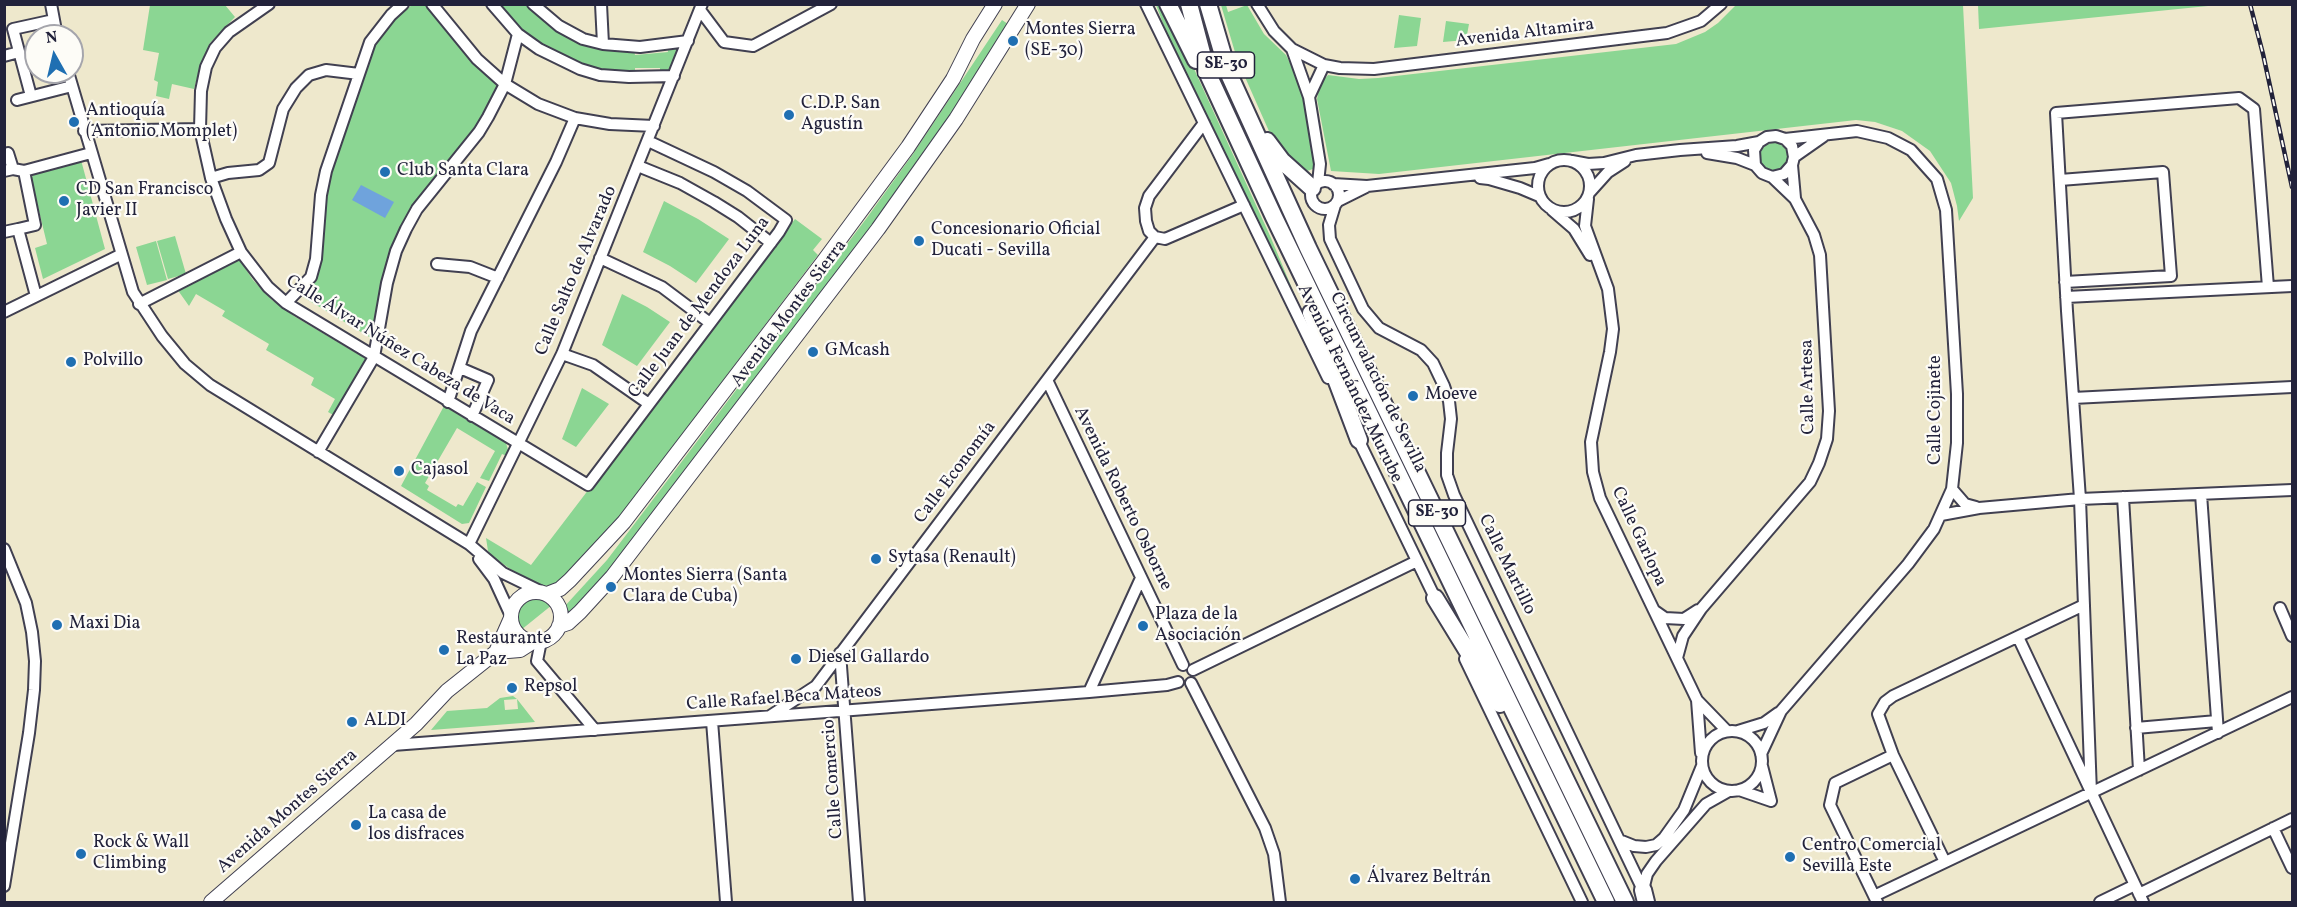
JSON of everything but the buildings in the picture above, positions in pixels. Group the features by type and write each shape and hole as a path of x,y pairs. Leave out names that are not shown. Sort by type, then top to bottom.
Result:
{"highway":[{"path":"1168,4 1195,58 1207,72"},
{"name":"Circunvalación de Sevilla","path":"1189,4 1207,72 1274,217 1606,903"},
{"name":"Circunvalación de Sevilla","path":"1208,4 1228,72 1308,248 1625,903"},
{"path":"1251,123 1264,136 1282,161 1323,184"},
{"path":"1274,217 1359,440"},
{"path":"1435,598 1504,709 1529,743"},
{"path":"1591,872 1601,903"}],"main road":[{"name":"Avenida Montes Sierra","path":"544,593 560,589 624,522 826,259 908,147 953,79 973,39 995,4"},
{"name":"Avenida Montes Sierra","path":"559,626 568,623 580,612 612,577 878,229 956,119 1028,4"},
{"path":"544,593 561,612 559,626 550,637 537,641 520,636 512,625 511,617 515,604 523,595 544,593"},
{"name":"Avenida Montes Sierra","path":"211,903 417,724 447,691 496,652 511,617"},
{"name":"Avenida Montes Sierra","path":"496,652 520,650 537,641"}],"street":[{"path":"51,4 55,24"},
{"name":"Calle Álvar Núñez Cabeza de Vaca","path":"269,4 229,32 215,48 206,67 201,91 200,129 211,178 241,252 268,287 286,303 588,484"},
{"path":"286,303 311,277 326,171 370,42 391,15 404,4"},
{"path":"432,4 477,59 505,84 538,104 575,118 610,124 654,126"},
{"path":"492,4 518,34 560,61 600,75 674,76"},
{"path":"533,4 559,26 583,39 603,44 640,47 688,41"},
{"path":"601,4 603,44"},
{"name":"Avenida Fernández Murube","path":"1146,4 1582,903"},
{"name":"Avenida Fernández Murube","path":"1154,4 1165,41"},
{"path":"1257,4 1274,31 1292,49 1323,68"},
{"name":"Avenida Altamira","path":"1323,68 1374,69 1667,33 1701,21 1721,4"},
{"path":"701,7 724,42 753,46 826,6"},
{"name":"Calle Salto de Alvarado","path":"469,544 562,354 701,7"},
{"path":"31,96 13,29 54,20"},
{"path":"318,452 374,357 387,283 405,229 417,208 439,179 479,132 505,84 518,34"},
{"path":"1292,49 1309,97 1323,184"},
{"path":"4,56 19,52"},
{"path":"1299,71 1305,75 1314,76 1323,68"},
{"path":"1309,97 1323,68"},
{"path":"211,178 259,170 269,163 283,109 296,88 309,75 326,70 359,74"},
{"path":"16,100 72,86 120,255 133,292 139,304 185,364 210,385 469,544 503,573 544,593"},
{"path":"2091,793 2080,499 2056,113 2239,98 2254,109 2268,287"},
{"path":"448,402 471,332 556,162 575,118"},
{"path":"1204,123 1149,196 1145,208 1149,231 1155,237 1165,239 1244,205"},
{"path":"84,130 200,129"},
{"name":"Calle Cojinete","path":"1732,731 1764,723 1781,711 1908,564 1934,529 1952,489 1957,443 1957,394 1946,210 1937,179 1911,150 1888,138 1857,131 1785,139"},
{"path":"1680,150 1737,158 1755,165 1762,173 1772,177 1784,174 1793,161 1826,134"},
{"path":"1366,186 1326,209 1315,206 1310,197 1323,184 1366,186 1535,168 1563,159 1588,164 1604,163 1636,155 1737,146 1776,136 1785,139 1792,146 1793,161"},
{"name":"Calle Juan de Mendoza Luna","path":"588,484 771,243 786,220 747,191 714,172 648,141"},
{"path":"1755,165 1754,150 1759,142"},
{"path":"4,154 8,153 35,225 4,232"},
{"path":"14,171 91,153"},
{"path":"1449,177 1489,178 1539,196 1550,209 1563,213 1578,209 1608,172 1636,155"},
{"path":"1572,161 1583,167 1590,178 1589,195"},
{"name":"Calle Artesa","path":"1793,161 1795,199"},
{"path":"1539,196 1539,178 1549,164"},
{"path":"638,166 680,183 714,202 738,217 771,243"},
{"path":"2060,180 2163,172 2171,276 2065,282"},
{"name":"Calle Artesa","path":"1677,658 1683,636 1701,609 1810,482 1827,439 1829,411 1820,255 1814,235 1795,199 1772,177"},
{"path":"1323,184 1339,192 1337,203"},
{"name":"Calle Garlopa","path":"1589,195 1585,226 1612,309 1613,328 1591,442 1593,472 1600,498 1697,700 1702,761"},
{"name":"Calle Martillo","path":"1337,203 1329,225 1330,239 1363,309 1379,328 1421,350 1433,363 1444,386 1449,401 1451,420 1447,475 1454,495 1644,896"},
{"name":"Calle Garlopa","path":"1550,209 1574,230 1602,273"},
{"path":"18,229 36,296"},
{"name":"Calle Economía","path":"770,716 816,686 1155,237"},
{"path":"139,304 241,252"},
{"path":"4,312 120,255"},
{"path":"600,258 662,287 710,323"},
{"path":"437,264 470,267 498,278"},
{"path":"2066,297 2292,286"},
{"path":"562,354 593,365 649,404"},
{"path":"460,368 488,380 472,416"},
{"name":"Avenida Roberto Osborne","path":"1047,380 1183,665"},
{"path":"2073,398 2292,387"},
{"path":"1952,489 1965,504 1979,508"},
{"path":"1941,515 1979,508 2080,499 2292,490"},
{"path":"2201,494 2218,733"},
{"path":"2123,497 2139,770"},
{"path":"469,544 494,579 511,617"},
{"path":"4,886 8,841 34,690 35,661 26,603 5,553"},
{"path":"1194,670 1417,561"},
{"path":"1089,692 1141,578"},
{"path":"1945,862 1893,755 1878,714 1885,702 1893,696 2084,605"},
{"path":"2280,608 2292,636"},
{"path":"1654,611 1665,618 1684,619 1701,609"},
{"path":"2018,637 2139,894"},
{"path":"537,641 537,661 595,730"},
{"name":"Calle Comercio","path":"840,653 859,903"},
{"path":"1183,665 1194,670 1194,678 1191,682 1183,684 1178,682 1175,673 1178,668 1183,665"},
{"name":"Calle Rafael Beca Mateos","path":"393,745 1089,692 1178,682"},
{"path":"1191,682 1265,828 1274,854 1279,903"},
{"path":"1893,755 1835,783 1830,805 1876,899 1945,862 2292,697"},
{"name":"Calle Garlopa","path":"1697,700 1732,731"},
{"name":"Calle Cojinete","path":"1762,760 1781,711"},
{"path":"712,721 726,903"},
{"path":"2136,728 2217,721"},
{"path":"1619,840 1634,846 1646,847 1656,845 1664,838 1684,810 1702,761 1705,746 1712,738 1732,731 1750,737 1758,745 1771,801 1719,788 1710,782 1702,761"},
{"path":"1644,896 1647,874 1671,844 1707,804 1749,785 1757,778 1762,760"},
{"path":"2100,903 2139,894 2292,819"},
{"path":"2273,828 2292,868"}],"green space":[{"path":"1978,4 2218,5 1979,29"},
{"path":"150,5 225,5 235,17 210,43 201,63 194,89 172,84 169,99 156,96 158,82 154,80 159,53 143,50"},
{"name":"Club Santa Clara","path":"412,5 426,5 472,62 499,86 473,134 429,184 413,207 374,337 371,338 303,297 303,294 310,285 330,175 371,52 383,32 396,17"},
{"path":"496,5 528,5 557,29 634,50 635,55 668,52 667,47 680,49 673,70 660,73 660,68 635,68 635,73 595,71 531,39"},
{"path":"1156,5 1165,5 1271,238 1309,329 1169,39"},
{"path":"1221,5 1226,5 1228,12 1247,5 1264,34 1286,55 1301,85 1314,163 1313,169 1307,171 1285,156 1272,138 1237,59"},
{"path":"1736,5 1963,5 1973,198 1959,221 1951,183 1930,151 1902,131 1875,122 1856,120 1379,174 1331,171 1317,99 1320,84 1328,75 1359,79 1378,78 1676,44 1705,32"},
{"path":"1399,15 1421,18 1417,46 1394,48"},
{"path":"1002,20 1011,26 929,153 624,557 566,618 564,607 607,560 866,219 913,154"},
{"path":"1446,21 1469,24 1466,40 1443,42"},
{"path":"1774,143 1784,147 1788,157 1784,167 1774,171 1764,167 1760,157 1764,147"},
{"name":"CD San Francisco Javier II","path":"81,160 105,249 43,279 35,248 47,244 31,178 35,173"},
{"path":"664,201 729,239 696,283 643,252"},
{"path":"795,219 822,239 813,250 818,255 607,533 605,532 558,583 552,585 544,586 520,576 492,556 488,551 486,538 531,565"},
{"path":"175,236 186,274 168,279 157,241"},
{"path":"156,241 167,280 147,285 136,247"},
{"path":"239,259 253,280 272,300 294,316 368,360 335,416 328,412 335,399 311,385 314,378 266,350 269,344 222,316 225,311 196,294 189,306 177,289"},
{"path":"622,294 670,322 637,366 602,345"},
{"path":"582,388 609,404 576,447 562,439"},
{"path":"444,406 506,443 509,453 507,456 502,454 489,481 480,478 495,451 457,428 425,483 429,486 427,490 456,507 458,504 463,506 477,482 486,487 469,523 462,524 401,486"},
{"path":"533,597 545,598 552,605 521,630 516,621 517,611 522,603"},
{"path":"513,696 517,699 535,722 431,730 447,711 487,708 500,698","holes":["517,699 518,709 505,710 504,700"]}],"water":[{"path":"361,185 394,202 385,218 352,200"}],"railway":[{"path":"2250,4 2292,187"}],"place":[{"name":"Montes Sierra (SE-30)","path":"1013,41"},
{"name":"C.D.P. San Agustín","path":"789,115"},
{"name":"Antioquía (Antonio Momplet)","path":"74,122"},
{"name":"Club Santa Clara","path":"385,172"},
{"name":"CD San Francisco Javier II","path":"64,201"},
{"name":"Concesionario Oficial Ducati - Sevilla","path":"919,241"},
{"name":"GMcash","path":"813,352"},
{"name":"Polvillo","path":"71,362"},
{"name":"Moeve","path":"1413,396"},
{"name":"Cajasol","path":"399,471"},
{"name":"Sytasa (Renault)","path":"876,559"},
{"name":"Montes Sierra (Santa Clara de Cuba)","path":"611,587"},
{"name":"Maxi Dia","path":"57,625"},
{"name":"Plaza de la Asociación","path":"1143,626"},
{"name":"Restaurante La Paz","path":"444,650"},
{"name":"Diesel Gallardo","path":"796,659"},
{"name":"Repsol","path":"512,688"},
{"name":"ALDI","path":"352,722"},
{"name":"La casa de los disfraces","path":"356,825"},
{"name":"Rock & Wall Climbing","path":"81,854"},
{"name":"Centro Comercial Sevilla Este","path":"1790,857"},
{"name":"Álvarez Beltrán","path":"1355,879"}]}
